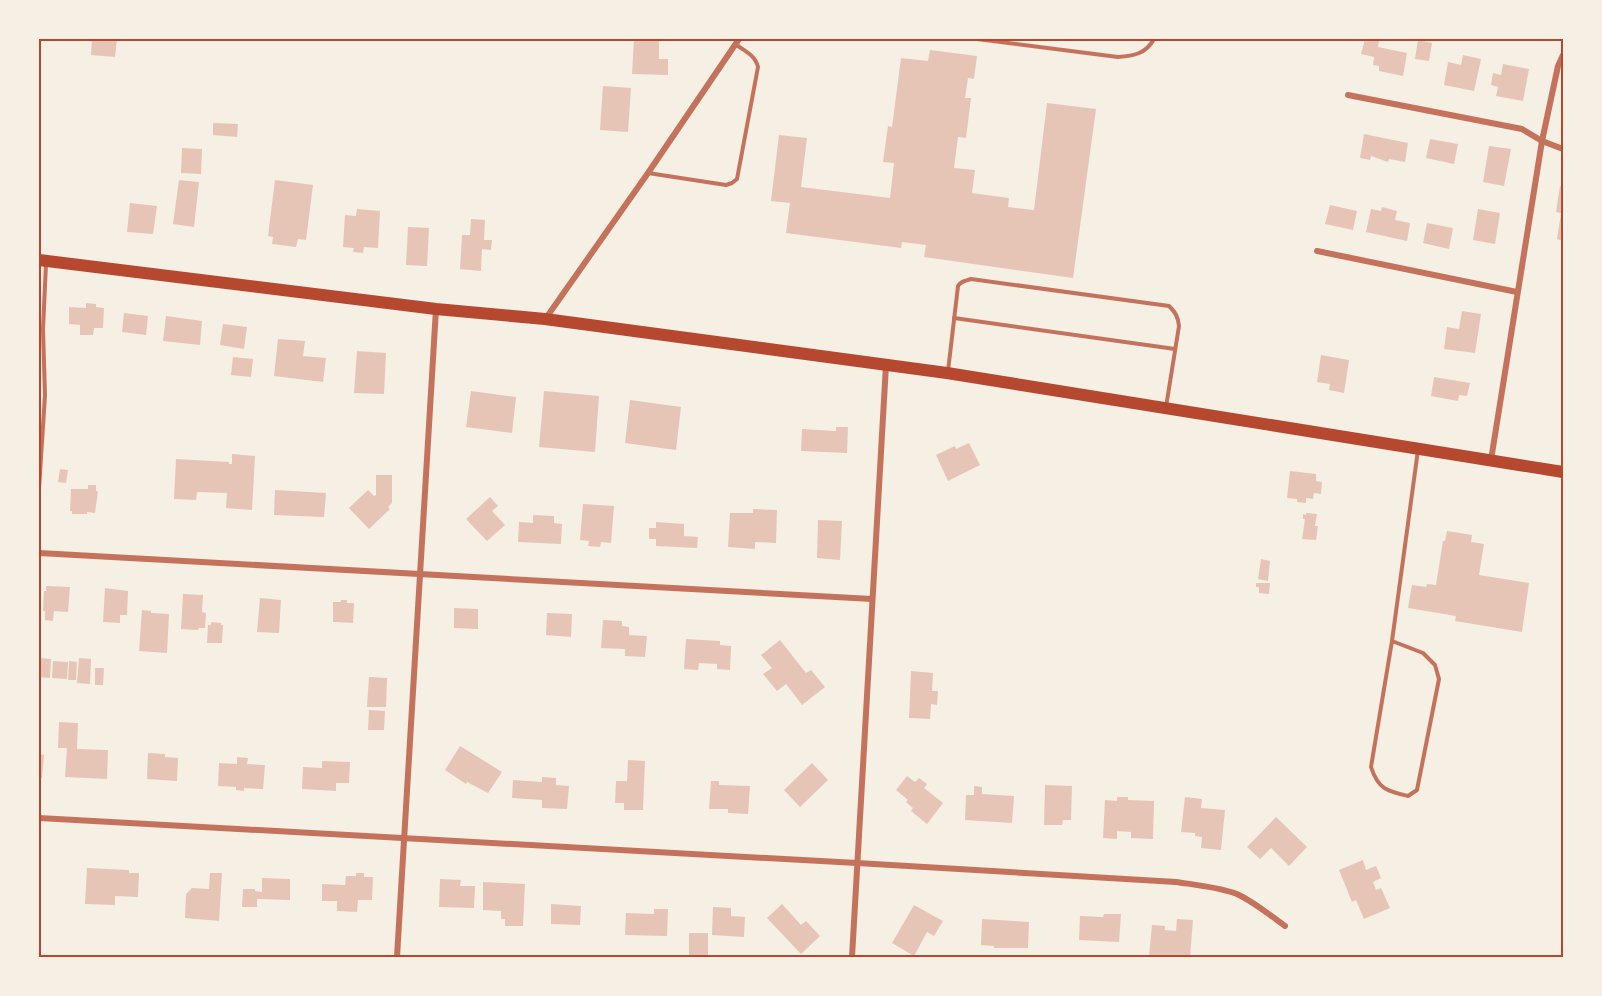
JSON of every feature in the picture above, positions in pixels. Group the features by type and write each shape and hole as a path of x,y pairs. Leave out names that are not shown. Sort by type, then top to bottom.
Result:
{"highway":[{"path":"42,260 436,309 545,319 886,364 1563,472"}],"street":[{"path":"545,319 737,42"},
{"path":"1491,460 1542,141 1558,66 1563,55"},
{"path":"1348,95 1522,129 1542,141 1563,149"},
{"path":"1317,251 1517,292"},
{"path":"397,957 436,309"},
{"path":"852,957 886,364"},
{"path":"39,553 872,599"},
{"path":"39,818 1176,882 1237,894 1285,926"}],"lane":[{"path":"977,39 1118,57 1140,54 1152,44 1154,39"},
{"path":"648,173 726,185 737,179 758,67 752,56 737,42"},
{"path":"39,489 45,395 42,260"},
{"path":"947,373 960,282 971,279 1169,306 1178,318 1179,326 1166,408"},
{"path":"954,318 1175,349"},
{"path":"1392,641 1423,654 1435,665 1439,679 1417,790 1408,796 1388,791 1376,780 1371,767 1392,641 1418,449"}],"building":[{"path":"92,39 117,39 115,57 91,55"},
{"path":"634,39 659,39 659,59 668,59 668,75 632,74"},
{"path":"1365,39 1379,41 1378,47 1407,53 1403,76 1379,71 1379,66 1373,65 1374,57 1361,54"},
{"path":"1418,40 1432,43 1429,61 1415,59"},
{"path":"930,50 977,56 974,79 968,78 965,98 971,98 966,138 958,137 954,168 975,170 972,193 1009,198 1008,207 1034,210 1047,103 1096,109 1073,278 924,257 926,245 902,242 901,248 786,233 790,203 771,201 779,135 807,138 801,187 890,198 894,163 883,162 888,126 892,127 901,58 928,61"},
{"path":"1463,55 1481,59 1474,91 1444,85 1448,62 1461,65"},
{"path":"1503,64 1529,69 1523,101 1496,96 1498,87 1491,85 1493,73 1501,75"},
{"path":"603,86 631,88 628,132 600,130"},
{"path":"213,123 238,124 237,137 213,135"},
{"path":"1364,134 1408,143 1405,162 1389,159 1388,162 1371,156 1370,160 1360,158"},
{"path":"1430,139 1458,144 1454,164 1426,158"},
{"path":"1489,146 1511,149 1504,186 1483,182"},
{"path":"182,148 202,149 201,174 181,173"},
{"path":"179,180 199,182 194,227 173,224"},
{"path":"275,180 313,185 306,240 298,239 296,247 272,244 273,237 268,236"},
{"path":"1560,186 1563,186 1563,241 1557,239 1561,213 1556,212"},
{"path":"130,203 157,206 153,234 127,232"},
{"path":"1330,205 1357,211 1353,230 1325,224"},
{"path":"1382,207 1397,211 1395,220 1410,223 1407,241 1366,232 1371,209 1381,211"},
{"path":"357,209 380,211 378,248 364,247 363,253 353,252 354,248 343,247 345,215 356,216"},
{"path":"1478,209 1500,213 1495,244 1473,240"},
{"path":"471,219 485,220 484,240 492,240 491,250 482,249 481,271 460,269 462,235 470,235"},
{"path":"1427,223 1453,228 1449,249 1423,243"},
{"path":"408,227 429,228 427,266 406,265"},
{"path":"86,303 104,308 103,328 94,328 93,335 80,335 80,325 69,324 69,307 86,308"},
{"path":"1462,311 1481,314 1475,353 1444,349 1447,327 1459,329"},
{"path":"124,313 148,316 146,335 122,332"},
{"path":"166,316 202,321 200,345 163,341"},
{"path":"223,324 247,327 244,349 220,345"},
{"path":"278,339 305,341 303,356 326,358 323,382 274,376"},
{"path":"357,351 386,353 384,394 354,393"},
{"path":"1321,355 1349,360 1344,393 1329,390 1330,384 1317,382"},
{"path":"233,357 253,359 251,377 231,375"},
{"path":"1434,377 1470,383 1467,396 1459,395 1458,401 1431,396"},
{"path":"471,391 516,397 512,433 466,427"},
{"path":"544,391 599,396 595,452 539,447"},
{"path":"630,400 681,407 676,450 625,443"},
{"path":"836,427 848,427 847,453 801,451 802,429 836,431"},
{"path":"969,443 980,465 948,481 936,455 955,446 956,449"},
{"path":"232,454 255,456 252,510 226,508 227,493 197,492 196,500 174,499 176,459 232,464"},
{"path":"60,469 68,470 66,483 58,482"},
{"path":"1290,471 1316,474 1316,481 1322,482 1321,494 1314,493 1313,499 1306,498 1306,503 1287,498"},
{"path":"376,475 392,475 392,503 388,507 390,509 369,529 349,508 368,490 374,496 376,495"},
{"path":"88,485 96,485 96,491 98,491 95,513 72,514 70,511 71,489 88,489"},
{"path":"275,490 326,493 324,517 274,515"},
{"path":"490,497 498,506 492,511 505,525 487,541 466,519"},
{"path":"583,504 614,506 611,543 601,542 600,547 588,546 589,541 580,540"},
{"path":"753,509 777,510 776,543 755,542 755,549 728,547 730,513 753,513"},
{"path":"1306,513 1317,514 1316,540 1302,539 1305,519 1303,519 1303,514 1306,515"},
{"path":"533,515 554,516 554,523 562,524 561,544 518,542 519,522 533,523"},
{"path":"818,520 842,521 840,560 817,558"},
{"path":"656,522 684,524 684,536 698,537 697,548 656,546 656,539 649,539 649,528 656,528"},
{"path":"1447,531 1472,535 1471,542 1484,544 1479,575 1529,583 1522,632 1455,621 1456,616 1408,608 1412,585 1426,587 1427,584 1436,585 1443,541 1445,541"},
{"path":"1261,559 1270,561 1268,581 1258,579"},
{"path":"1256,583 1270,583 1269,594 1259,593"},
{"path":"46,586 70,587 68,612 54,611 53,621 45,620 45,611 43,611"},
{"path":"105,588 128,591 127,615 120,615 120,623 103,622"},
{"path":"183,594 203,595 202,612 206,613 205,628 181,629"},
{"path":"260,598 281,600 279,633 257,632"},
{"path":"341,600 354,603 353,623 333,622 333,602 341,602"},
{"path":"454,608 478,609 478,629 454,628"},
{"path":"142,610 169,614 167,653 139,651"},
{"path":"547,613 572,614 571,637 546,635"},
{"path":"603,620 622,621 622,626 629,627 629,635 647,636 645,657 625,656 625,649 601,648"},
{"path":"211,622 223,625 222,643 207,643 208,625 211,625"},
{"path":"686,639 720,641 720,645 731,646 730,670 717,669 717,664 699,663 698,670 684,669"},
{"path":"780,640 806,673 811,670 825,687 802,705 786,684 777,691 763,674 772,668 761,655"},
{"path":"39,658 51,659 50,678 39,677"},
{"path":"79,658 91,659 90,684 77,683"},
{"path":"53,661 68,662 67,679 52,678"},
{"path":"69,661 77,662 76,680 68,680"},
{"path":"95,668 104,668 103,685 95,685"},
{"path":"911,671 933,673 932,691 938,691 937,705 931,704 930,719 909,718"},
{"path":"369,677 387,678 386,707 367,707"},
{"path":"369,710 385,711 384,730 368,730"},
{"path":"59,722 78,723 77,749 108,750 107,779 65,777 67,748 58,748"},
{"path":"460,746 502,772 488,793 467,782 466,784 445,770"},
{"path":"148,753 165,754 165,757 178,758 177,781 147,779"},
{"path":"39,754 44,755 42,778 39,778"},
{"path":"237,757 248,758 247,764 265,765 263,789 244,788 244,791 236,790 236,787 218,786 219,763 237,764"},
{"path":"628,760 645,761 643,810 624,810 624,803 615,803 616,781 627,781"},
{"path":"322,761 350,762 349,783 336,783 336,791 302,789 303,767 322,768"},
{"path":"812,763 828,780 800,807 784,790"},
{"path":"907,776 915,782 919,778 927,784 924,788 943,803 927,824 911,811 913,808 906,802 908,800 896,790"},
{"path":"542,777 556,778 556,785 569,786 567,809 542,808 542,800 512,798 513,780 542,782"},
{"path":"711,781 719,781 719,785 750,786 748,814 728,813 728,809 709,809"},
{"path":"1045,785 1072,786 1071,820 1063,820 1062,825 1044,825"},
{"path":"974,786 982,787 982,794 1014,796 1012,823 965,820 966,795 974,795"},
{"path":"1117,797 1128,797 1128,800 1154,801 1153,839 1131,838 1131,832 1117,831 1117,839 1103,838 1105,800 1117,801"},
{"path":"1185,797 1202,799 1201,808 1225,810 1221,850 1201,848 1202,837 1195,836 1195,833 1181,832"},
{"path":"1276,817 1307,847 1289,866 1271,848 1260,859 1247,847"},
{"path":"1363,860 1366,870 1376,866 1381,878 1373,882 1376,890 1381,888 1390,908 1364,919 1356,900 1352,902 1339,870"},
{"path":"87,868 129,870 129,873 139,873 138,897 115,896 115,905 85,904"},
{"path":"210,873 222,873 219,921 185,918 186,894 192,888 209,889"},
{"path":"356,873 364,873 364,877 373,877 372,900 358,900 357,912 337,911 337,901 322,901 322,884 345,885 346,876 356,876"},
{"path":"262,878 290,879 290,900 257,899 257,907 242,907 243,889 255,889 255,891 262,892"},
{"path":"440,879 461,880 460,886 475,886 474,908 439,907"},
{"path":"483,882 525,884 523,926 505,926 505,919 501,919 501,911 483,910"},
{"path":"551,904 581,906 580,925 551,924"},
{"path":"782,904 801,925 806,921 820,936 801,954 767,918"},
{"path":"914,905 943,921 934,936 927,932 914,956 892,943"},
{"path":"713,907 731,908 731,916 745,917 744,937 712,935"},
{"path":"654,909 668,909 667,936 625,935 626,913 654,914"},
{"path":"1104,914 1121,914 1119,942 1079,940 1080,916 1103,917"},
{"path":"982,919 1029,922 1028,948 994,948 994,946 981,945"},
{"path":"1177,919 1193,920 1190,957 1149,956 1152,925 1165,926 1165,930 1176,931"},
{"path":"689,933 708,933 708,957 689,957"}]}
